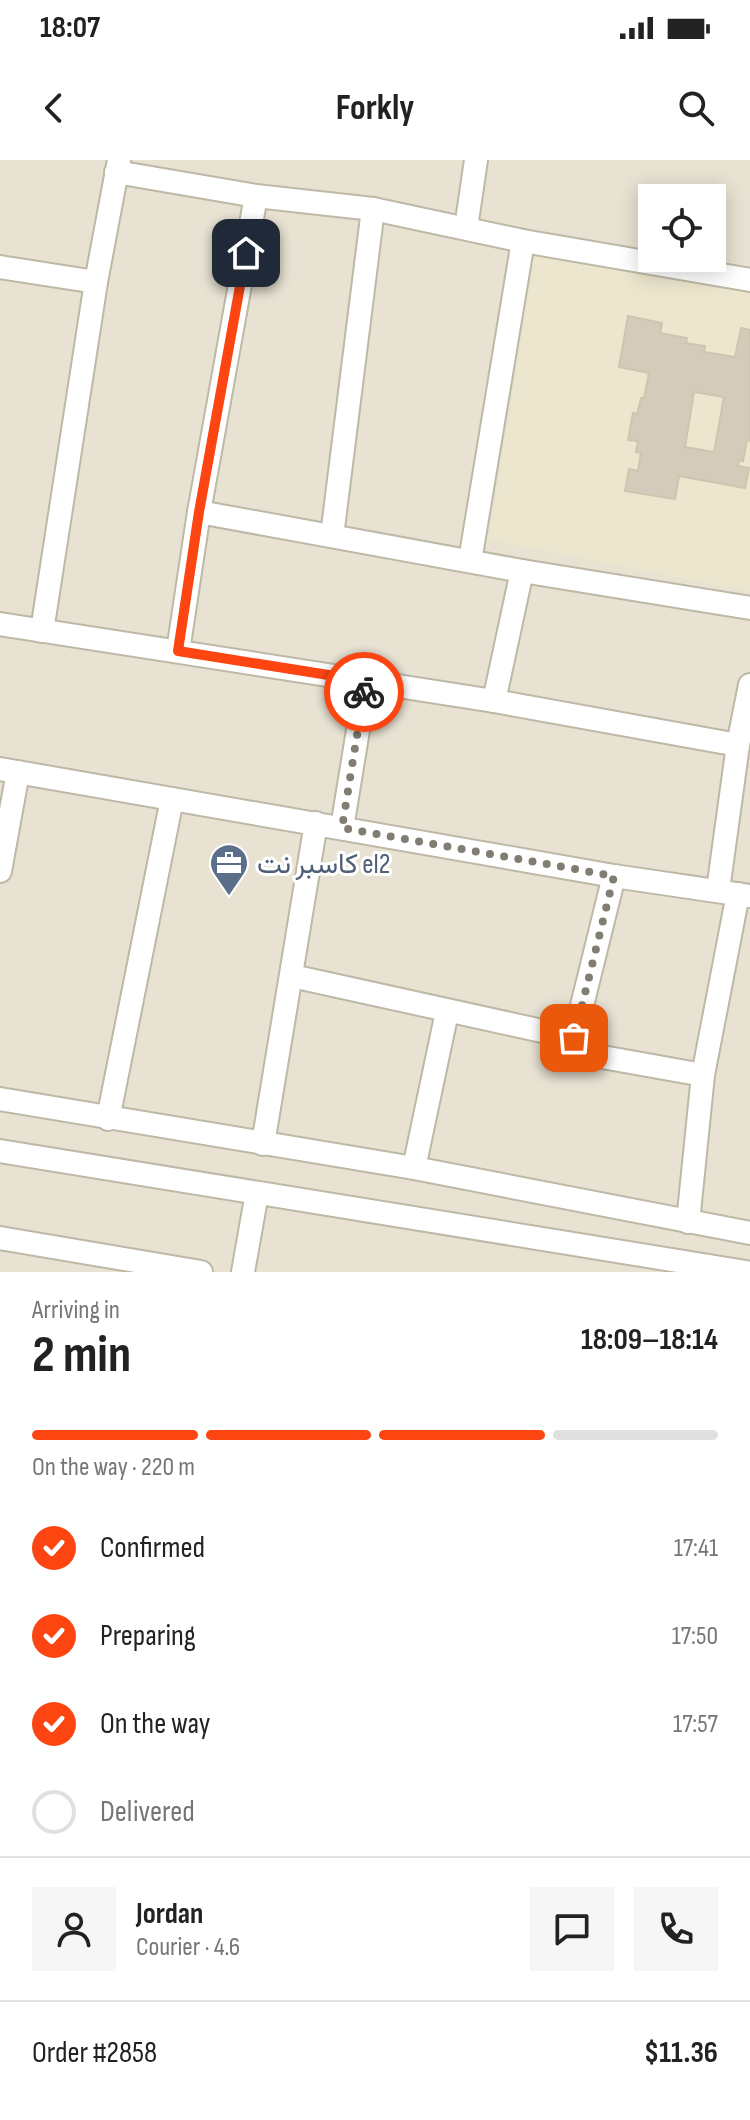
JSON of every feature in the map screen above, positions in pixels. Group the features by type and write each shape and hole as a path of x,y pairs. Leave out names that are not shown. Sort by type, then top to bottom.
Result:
{"street":[{"path":"466,228 476,160"},
{"path":"42,631 96,282 118,166 256,196 373,209 523,241 750,280"},
{"path":"178,651 199,512 256,196"},
{"path":"332,536 373,209"},
{"path":"470,561 523,241"},
{"path":"0,267 96,282"},
{"path":"199,512 522,571 750,608"},
{"path":"494,701 522,571"},
{"path":"0,624 494,701 738,745"},
{"path":"342,828 366,681"},
{"path":"688,1222 703,1075 735,893 738,745 750,685"},
{"path":"0,871 9,771 614,876 735,893"},
{"path":"108,1119 172,799"},
{"path":"263,1144 316,823"},
{"path":"614,876 574,1038 580,1053 703,1075"},
{"path":"292,976 574,1038"},
{"path":"414,1168 447,1012"},
{"path":"0,1099 414,1168 750,1233"},
{"path":"0,1151 257,1193 617,1262 746,1272"},
{"path":"243,1272 257,1193"},
{"path":"0,1238 201,1272"}],"shaded area":[{"path":"0,160 750,160 750,1272 0,1272"},
{"path":"535,254 750,291 750,592 489,540"}],"building":[{"path":"628,316 662,323 660,333 687,338 686,343 705,346 704,352 735,357 741,328 750,330 750,441 747,440 743,461 739,460 738,466 749,468 745,488 679,476 675,499 625,491 629,469 638,471 641,453 636,452 638,441 628,440 633,413 637,414 641,398 644,398 649,373 619,367","holes":["694,392 724,397 714,452 685,447"]}],"way so far":[{"path":"364,692 342,828 614,876 574,1038"}],"place":[{"name":"كاسبر نت el2","path":"229,897"}],"route":[{"path":"246,253 199,512 178,651 366,681 364,692"}]}
